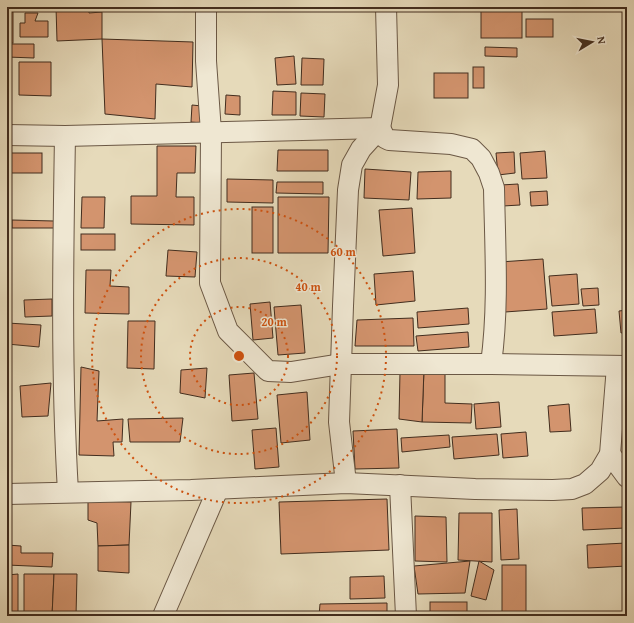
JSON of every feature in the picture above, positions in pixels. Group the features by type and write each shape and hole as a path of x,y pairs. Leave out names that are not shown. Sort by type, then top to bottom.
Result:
{"street":[{"path":"7,494 346,483 400,486 553,490 572,489 585,484 600,471 610,454 622,366 341,364 292,372 268,371 228,331 210,283 211,132 206,61 206,7"},
{"path":"346,483 339,422 342,306 348,190 352,164 360,149 380,128 388,85 386,7"},
{"path":"7,135 65,136 380,128"},
{"path":"380,128 385,138 389,140 451,144 472,149 481,158 489,173 494,188 496,288 494,342 491,364"},
{"path":"65,136 62,309 64,434 68,492"},
{"path":"610,454 627,477"},
{"path":"400,486 406,616"},
{"path":"163,616 218,488"}],"building":[{"path":"56,7 89,7 89,13 102,12 102,39 57,41"},
{"path":"481,7 522,7 522,38 481,38"},
{"path":"536,7 563,7 563,10 536,10"},
{"path":"7,12 13,12 13,43 7,43"},
{"path":"25,13 38,13 35,21 48,21 48,37 20,37 20,23 25,23"},
{"path":"526,19 553,19 553,37 526,37"},
{"path":"102,39 193,42 192,87 156,84 155,119 105,114"},
{"path":"7,44 34,44 34,58 7,57"},
{"path":"485,47 517,48 517,57 485,56"},
{"path":"294,56 296,84 277,85 275,58"},
{"path":"302,58 324,59 323,85 301,85"},
{"path":"19,62 51,62 51,96 19,95"},
{"path":"473,67 484,67 484,88 473,88"},
{"path":"434,73 468,73 468,98 434,98"},
{"path":"273,91 296,92 296,115 272,115"},
{"path":"301,93 325,94 324,117 300,116"},
{"path":"226,95 240,96 240,115 225,114"},
{"path":"192,105 202,106 201,123 191,122"},
{"path":"157,146 196,146 195,173 177,173 176,197 194,197 194,225 131,224 131,196 157,196"},
{"path":"278,150 328,150 328,171 277,171"},
{"path":"545,151 547,178 522,179 520,153"},
{"path":"514,152 515,173 498,175 496,153"},
{"path":"10,153 42,153 42,173 10,173"},
{"path":"365,169 411,172 409,200 364,198"},
{"path":"451,171 451,198 417,199 418,172"},
{"path":"227,179 273,180 273,203 227,202"},
{"path":"277,182 323,182 323,194 276,193"},
{"path":"518,184 520,205 503,206 501,185"},
{"path":"547,191 548,205 531,206 530,192"},
{"path":"82,197 105,197 104,228 81,228"},
{"path":"278,197 329,197 328,253 278,253"},
{"path":"252,207 273,207 273,253 252,253"},
{"path":"412,208 415,253 383,256 379,210"},
{"path":"12,220 54,221 54,228 12,228"},
{"path":"81,234 115,234 115,250 81,250"},
{"path":"168,250 197,252 195,277 166,276"},
{"path":"543,259 547,309 505,312 500,262"},
{"path":"86,270 111,270 110,286 129,287 129,314 85,313"},
{"path":"413,271 415,301 376,305 374,274"},
{"path":"577,274 579,304 552,306 549,276"},
{"path":"598,288 599,305 583,306 581,289"},
{"path":"52,299 52,316 25,317 24,300"},
{"path":"270,302 273,338 253,340 250,304"},
{"path":"301,305 305,353 278,355 274,307"},
{"path":"468,308 469,324 418,328 417,312"},
{"path":"595,309 597,333 554,336 552,312"},
{"path":"627,310 627,332 621,333 619,311"},
{"path":"413,318 414,346 355,346 357,320"},
{"path":"128,321 155,321 154,369 127,368"},
{"path":"7,323 41,325 39,347 7,344"},
{"path":"468,332 469,347 418,351 416,336"},
{"path":"81,367 99,371 97,421 123,419 122,442 113,442 114,456 79,455"},
{"path":"207,368 205,398 180,393 181,370"},
{"path":"424,369 445,369 445,403 472,404 471,423 422,422"},
{"path":"424,369 422,422 399,419 400,372"},
{"path":"254,373 258,419 232,421 229,375"},
{"path":"51,383 48,416 22,417 20,386"},
{"path":"307,392 310,440 281,443 277,395"},
{"path":"499,402 501,427 476,429 474,404"},
{"path":"569,404 571,431 550,432 548,406"},
{"path":"183,418 180,442 130,442 128,419"},
{"path":"276,428 279,467 255,469 252,430"},
{"path":"397,429 399,468 355,469 353,431"},
{"path":"526,432 528,456 503,458 501,434"},
{"path":"497,434 499,455 454,459 452,437"},
{"path":"449,435 450,447 402,452 401,438"},
{"path":"387,499 389,550 281,554 279,502"},
{"path":"88,501 131,502 129,545 98,546 97,523 88,520"},
{"path":"625,507 625,528 583,530 582,508"},
{"path":"517,509 519,559 501,560 499,510"},
{"path":"459,513 492,513 492,562 458,560"},
{"path":"415,516 446,517 447,562 415,561"},
{"path":"626,543 627,566 588,568 587,545"},
{"path":"7,545 21,546 21,553 53,553 52,567 7,565"},
{"path":"129,545 129,573 98,571 98,546"},
{"path":"470,561 465,593 418,594 414,566"},
{"path":"479,561 494,570 486,600 471,596"},
{"path":"502,565 526,565 526,616 502,616"},
{"path":"18,574 18,616 7,616 7,575"},
{"path":"24,574 54,574 52,616 24,616"},
{"path":"54,574 77,574 76,616 52,616"},
{"path":"384,576 385,598 350,599 350,577"},
{"path":"430,602 467,602 467,616 430,616"},
{"path":"387,603 387,616 319,616 320,604"}]}
